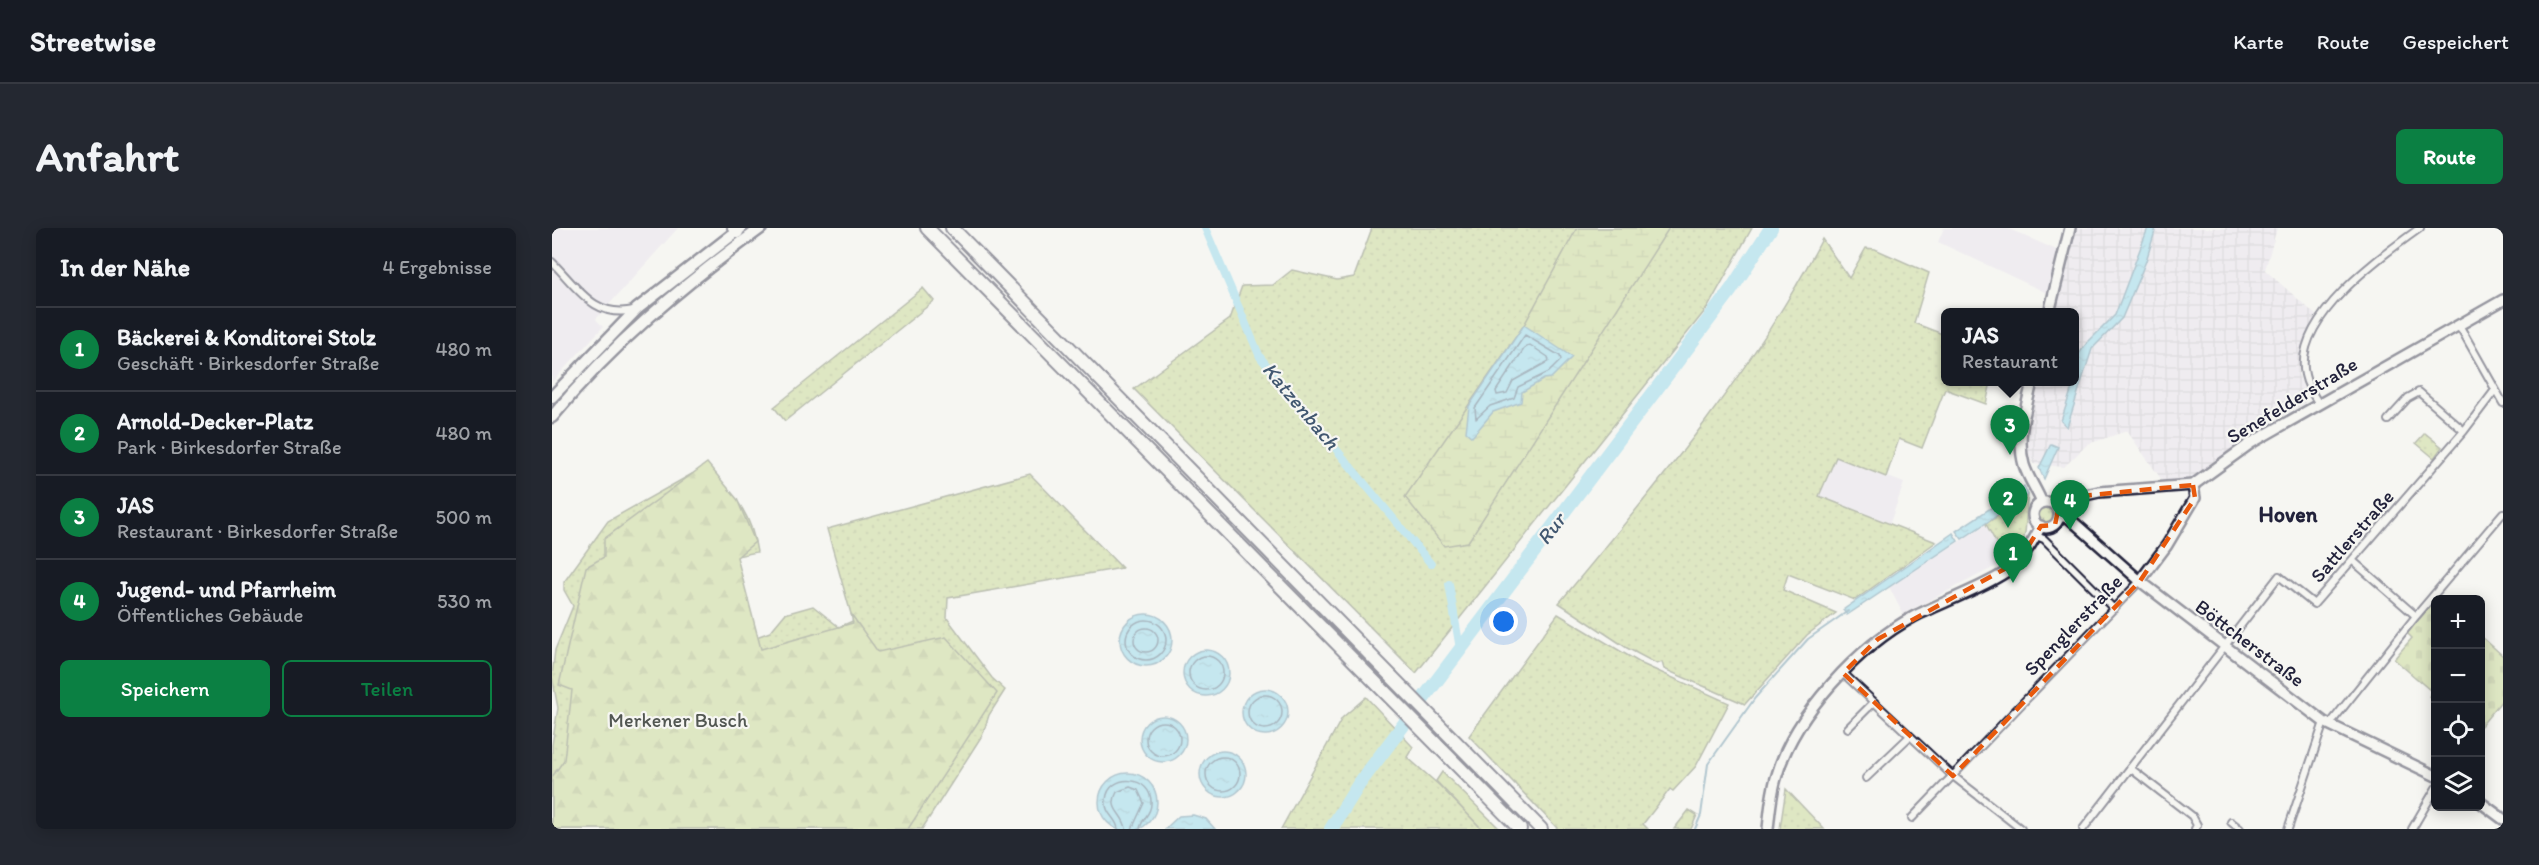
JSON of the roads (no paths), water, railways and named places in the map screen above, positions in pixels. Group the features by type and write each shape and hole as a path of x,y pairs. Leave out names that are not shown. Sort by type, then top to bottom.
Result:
{"highway":[{"path":"927,228 1520,829"},
{"path":"952,228 1541,829"}],"main road":[{"path":"552,397 637,309 741,231 761,228"},
{"path":"2050,308 2070,228"},
{"path":"552,417 584,379 741,231"},
{"name":"Senefelderstraße","path":"2193,485 2251,443 2503,300"},
{"path":"2031,386 2021,429 2021,446 2024,464 2042,503"},
{"path":"2042,503 2034,513 2035,521 2041,526 2053,526 2058,513 2081,496 2099,492 2193,485"},
{"name":"Spenglerstraße","path":"2140,581 2167,545 2195,498 2193,485"},
{"path":"2042,503 2052,504 2058,513"},
{"name":"Böttcherstraße","path":"2058,513 2069,518 2140,581 2223,647 2327,723 2431,774"},
{"path":"1768,829 1777,774 1784,755 1808,715 1843,673 1878,639 1895,628 2012,567 2041,526"},
{"path":"2485,805 2503,819"}],"street":[{"path":"2319,404 2304,373 2306,352 2315,326 2327,307 2348,286 2420,228"},
{"path":"552,262 598,308 618,314 637,309"},
{"path":"2459,325 2503,403"},
{"name":"Sattlerstraße","path":"2083,829 2279,576 2314,604 2464,431 2495,390"},
{"path":"2388,420 2408,398 2419,392 2464,431"},
{"path":"2288,829 2327,723 2503,513"},
{"path":"2036,536 2044,539 2114,609"},
{"path":"2353,561 2416,616"},
{"name":"Spenglerstraße","path":"1912,818 2140,581"},
{"path":"1843,673 1909,737 2016,828"},
{"path":"1848,728 1873,703"},
{"path":"1866,778 1909,737"},
{"path":"2130,768 2193,816 2197,825 2195,829"},
{"path":"2412,829 2431,797"},
{"path":"2231,822 2240,829"}],"water":[{"path":"2148,228 2156,228 2146,261 2122,318 2092,349 2067,427 2061,421 2073,386 2079,386 2079,354 2115,315"},
{"path":"1524,325 1572,357 1551,378 1544,379 1522,392 1521,402 1493,412 1472,437 1466,432 1469,406"},
{"path":"2051,444 2058,447 2044,479 2039,468"},
{"path":"2024,486 2028,495 1962,539 1956,531"},
{"path":"1953,533 1958,541 1847,615 1843,610"},
{"path":"1146,614 1160,618 1168,626 1172,640 1168,654 1160,662 1146,666 1132,662 1124,654 1120,640 1124,626 1132,618"},
{"path":"1206,650 1222,657 1229,673 1222,689 1206,696 1190,689 1183,673 1190,657"},
{"path":"1265,689 1281,696 1288,712 1281,728 1265,735 1249,728 1242,712 1249,696"},
{"path":"1163,716 1179,723 1186,739 1179,755 1163,762 1147,755 1140,739 1147,723"},
{"path":"1223,751 1239,758 1246,774 1239,790 1223,797 1207,790 1200,774 1207,758"},
{"path":"1128,773 1139,775 1152,786 1157,802 1155,813 1144,826 1128,831 1117,829 1104,818 1099,802 1101,791 1112,778"},
{"path":"1193,815 1206,819 1215,829 1165,829 1179,816"}],"waterway":[{"name":"Katzenbach","path":"1205,228 1260,357 1431,564"},
{"name":"Rur","path":"1331,829 1359,784 1731,290 1771,228"},
{"name":"Katzenbach","path":"1449,584 1460,649"},
{"path":"1695,829 1701,815 1708,764 1755,698 1808,639 1848,611"}],"place":[{"name":"JAS","path":"2010,455"},
{"name":"Arnold-Decker-Platz","path":"2008,528"},
{"name":"Jugend- und Pfarrheim","path":"2070,530"},
{"name":"Bäckerei & Konditorei Stolz","path":"2013,583"}],"district":[{"name":"Hoven","path":"2288,514"}],"park label":[{"name":"Merkener Busch","path":"678,720"}]}
